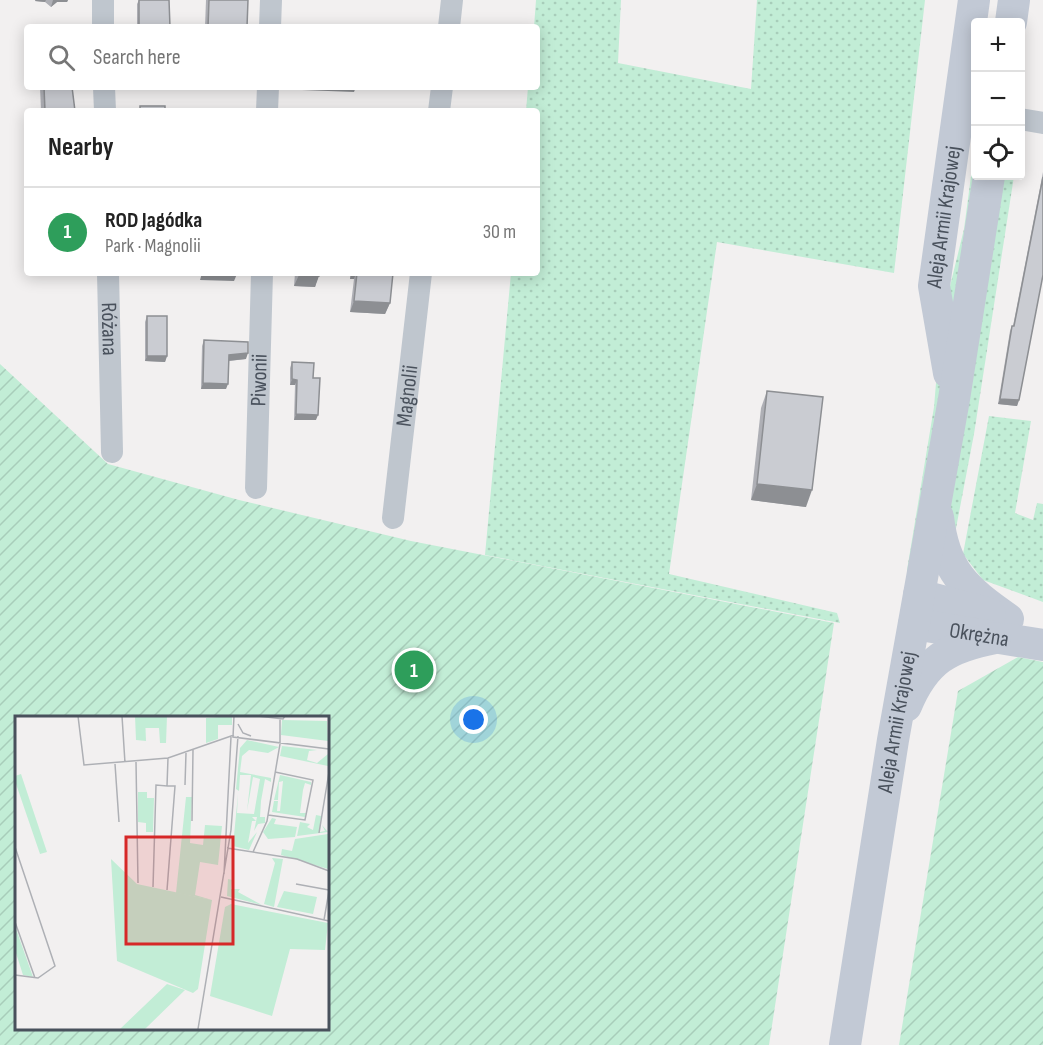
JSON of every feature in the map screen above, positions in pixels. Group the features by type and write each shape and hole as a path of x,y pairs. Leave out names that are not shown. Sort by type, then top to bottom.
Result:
{"street":[{"path":"102,0 103,24"},
{"path":"270,24 271,0"},
{"path":"449,24 452,0"},
{"name":"Aleja Armii Krajowej","path":"954,399 934,286 967,111 974,0"},
{"path":"1012,18 1014,0"},
{"path":"104,90 105,108"},
{"path":"267,108 268,90"},
{"path":"439,108 442,90"},
{"path":"1025,120 1043,123"},
{"name":"Aleja Armii Krajowej","path":"845,1045 893,740 954,399 987,180"},
{"name":"Różana","path":"108,276 112,452"},
{"name":"Piwonii","path":"256,488 262,276"},
{"name":"Magnolii","path":"393,519 421,276"},
{"path":"893,740 912,691 938,658 960,645 1001,628 951,567 940,536 936,498"},
{"name":"Okrężna","path":"916,610 1001,628 1043,645"},
{"name":"Okrężna","path":"1001,628 1043,625"}],"green space":[{"path":"536,0 621,0 618,63 751,89 757,0 925,0 894,273 717,242 669,574 837,613 840,623 485,555 511,276 540,276 540,108 526,108 528,90 540,90 540,24 534,24"},
{"path":"971,176 971,180 976,180 909,575 907,570 934,407 941,323 964,229"},
{"path":"1000,180 1013,180 974,434 953,544 947,505"},
{"path":"0,364 108,464 239,500 411,541 834,623 769,1045 0,1045"},
{"path":"989,416 1031,421 1015,513 1033,520 1037,503 1043,504 1043,602 983,580 963,554"},
{"path":"1018,657 1043,662 1043,1045 899,1045 958,691"}],"building":[{"path":"139,0 169,0 170,24 139,24"},
{"path":"209,0 248,0 247,24 208,24"},
{"path":"44,90 72,90 75,108 45,108"},
{"path":"140,106 165,106 165,108 140,108"},
{"path":"1043,177 1043,275 1019,400 1000,399 1012,326 1014,326"},
{"path":"357,276 393,276 390,303 354,301"},
{"path":"147,316 167,316 167,356 147,356"},
{"path":"204,340 248,342 248,353 229,355 228,384 203,383"},
{"path":"292,362 314,363 313,378 320,378 318,415 296,414 297,380 292,379"},
{"path":"767,391 823,397 812,490 757,484"}],"place":[{"name":"ROD Jagódka","path":"414,670"}]}
